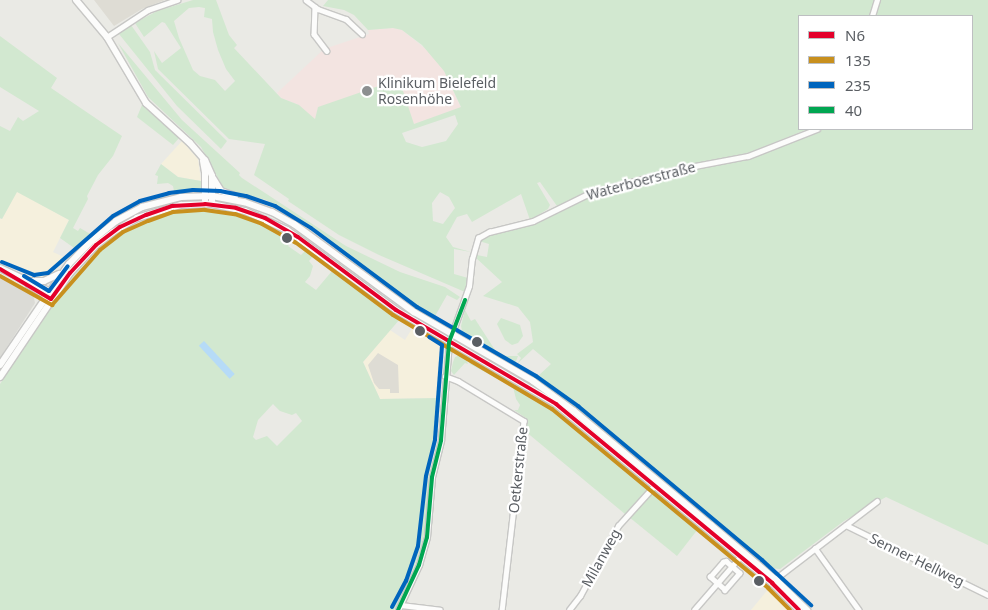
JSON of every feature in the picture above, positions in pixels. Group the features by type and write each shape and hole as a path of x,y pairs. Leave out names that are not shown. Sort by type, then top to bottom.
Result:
{"main road":[{"path":"76,0 107,37 146,102 198,151 205,160 221,191 258,202 307,233 394,299 533,381 574,411 775,579 807,610"},
{"path":"198,151 204,166 209,196"},
{"path":"209,204 212,176"},
{"path":"0,269 37,282 50,279 69,264 101,232 133,212 170,199 209,196 244,202 272,212"},
{"path":"0,365 50,295 90,252 120,227 164,208 181,205 209,204 245,211 281,226 306,242 380,300 449,342 545,396 602,440 740,556 772,583 799,610"},
{"path":"0,377 69,264"},
{"path":"0,269 50,295"},
{"path":"27,280 50,295"}],"street":[{"path":"107,37 144,12 177,0"},
{"path":"306,0 314,7 346,19 362,34"},
{"path":"872,15 877,0"},
{"path":"314,7 314,34 327,51"},
{"name":"Waterboerstraße","path":"398,610 419,565 427,537 432,477 441,440 449,342 469,288 476,242 484,233 527,224 590,193 679,169 748,156 814,130"},
{"name":"Oetkerstraße","path":"446,376 458,381 524,421 502,610"},
{"name":"Milanweg","path":"569,610 580,596 618,526 655,485"},
{"path":"775,579 877,501"},
{"name":"Senner Hellweg","path":"846,525 988,595"},
{"path":"815,548 859,610"},
{"path":"694,610 740,556"},
{"path":"726,561 740,574 727,589 717,584 710,576 723,562 726,561"},
{"path":"401,605 440,610"}],"shaded area":[{"path":"94,0 165,0 142,9 114,26"},
{"name":"Klinikum Bielefeld Rosenhöhe","path":"393,28 402,30 433,55 444,71 461,108 335,151 299,105 281,98 277,93 324,49 369,34 368,30"},
{"path":"182,141 198,159 201,181 178,177 161,164"},
{"path":"17,191 69,220 53,252 64,257 53,274 44,278 28,275 0,261 0,219 2,219"},
{"path":"0,275 27,289 33,294 35,303 0,358"},
{"path":"413,327 439,345 440,398 380,399 363,362 390,330 405,340"},
{"path":"378,353 398,365 399,393 390,393 390,389 379,389 374,383 368,365"},
{"path":"770,587 793,610 751,610"}],"green space":[{"path":"193,0 216,0 229,35 237,45 234,48 281,98 299,105 315,119 318,107 399,79 414,124 461,107 444,71 422,45 402,30 393,28 368,30 354,15 344,10 323,6 328,0 874,0 869,15 798,15 798,130 806,130 751,152 610,185 557,206 540,182 537,183 550,205 548,209 530,220 521,194 472,222 467,214 457,217 446,237 453,247 471,252 454,249 454,274 468,278 465,292 379,255 339,235 288,201 289,199 254,175 265,144 229,139 158,69 154,51 162,63 181,48 165,23 162,22 144,37 135,23 157,11","holes":["189,8 205,8 204,17 212,19 218,50 226,69 235,81 225,91 215,80 200,76 193,70 174,21","455,115 458,124 446,141 422,147 406,142 402,133","440,192 449,197 455,208 443,224 433,221 432,203"]},
{"path":"880,0 988,0 988,545 886,497 844,521 780,569 770,568 607,432 533,375 538,376 551,364 533,349 517,364 521,358 517,354 533,342 530,322 518,307 483,296 502,282 475,257 477,255 487,257 489,244 479,241 485,235 532,224 596,194 679,172 749,158 821,130 973,130 973,15 875,15"},
{"path":"131,25 150,52 155,70 227,141 221,149 177,106 119,34"},
{"path":"0,36 57,78 51,88 122,136 113,156 98,175 73,228 78,231 80,228 92,235 77,250 60,238 69,220 17,192 2,219 0,218 0,126 10,131 18,117 23,121 39,111 0,87"},
{"path":"118,43 182,120 240,173 239,175 242,178 346,246 400,272 445,287 460,297 457,300 447,295 434,318 382,284 337,246 301,220 266,200 224,189 201,147 148,97"},
{"path":"142,105 179,138 173,145 137,117"},
{"path":"161,164 178,177 201,181 201,188 196,191 193,189 174,191 173,186 168,183 157,184 158,176 155,175"},
{"path":"187,210 216,210 254,219 293,239 288,246 301,255 306,250 313,256 309,261 313,266 310,276 305,282 316,290 332,271 318,260 319,258 400,319 363,362 380,399 440,398 437,440 429,474 425,531 417,560 394,610 0,610 0,384 73,276 105,244 126,229 162,214","holes":["273,404 280,411 292,415 296,413 302,421 277,446 267,436 256,440 253,437 258,420"]},
{"path":"465,310 471,321 475,319 495,350 506,356 518,356 515,364 463,335 461,326"},
{"path":"501,318 520,325 523,336 518,343 512,345 505,340 497,324"},
{"path":"460,355 465,357 468,364 465,363 454,375 451,371 453,362 455,357"},
{"path":"467,358 534,396 647,486 646,491 625,514 525,431 526,418 514,410 518,410 520,405 516,399 513,387 470,364"},
{"path":"654,493 698,529 677,556 629,517 649,494"}],"water":[{"path":"204,341 235,374 230,379 199,346"}],"transit line":[{"name":"235","path":"2,262 34,275 48,273 113,216 140,201 169,193 193,190 220,191 246,196 275,206 311,228 417,307 536,376 578,406 762,560 811,605"},
{"name":"N6","path":"0,269 51,299 70,273 96,245 120,227 146,215 172,206 205,204 236,208 265,218 298,237 396,310 556,404 772,583 799,610"},
{"name":"135","path":"0,276 52,305 100,250 123,232 148,221 173,212 205,210 235,214 262,224 295,242 393,315 552,409 768,588 790,610"},
{"name":"235","path":"24,276 49,291 68,266"},
{"name":"40","path":"398,610 419,565 427,537 432,477 441,440 449,342 465,300"},
{"name":"235","path":"392,607 406,581 418,546 426,476 435,439 442,345 429,337"}],"place":[{"name":"Klinikum Bielefeld Rosenhöhe","path":"367,91"}]}
